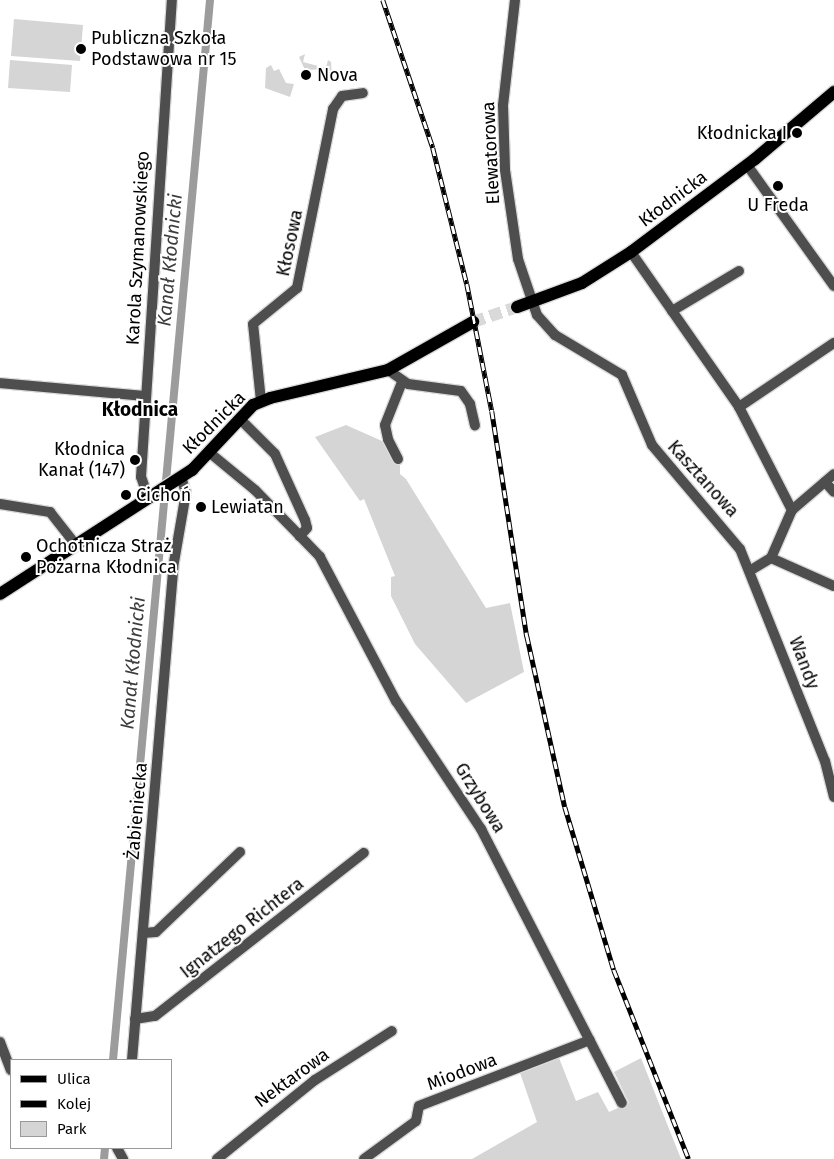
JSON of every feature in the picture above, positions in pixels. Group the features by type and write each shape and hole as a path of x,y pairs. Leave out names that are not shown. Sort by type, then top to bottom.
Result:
{"main road":[{"name":"Kłodnicka","path":"517,307 582,284 631,252 747,165 834,92"},
{"name":"Kłodnicka","path":"0,594 178,479 210,453 240,419 261,401 388,370 473,322"}],"street":[{"name":"Karola Szymanowskiego","path":"148,497 141,477 172,0"},
{"name":"Elewatorowa","path":"515,0 503,105 505,170 518,259 533,302"},
{"name":"Kłosowa","path":"261,401 253,324 297,288 333,109 342,96 363,93"},
{"path":"747,165 834,285"},
{"path":"631,252 739,407 792,510"},
{"path":"672,311 739,271"},
{"name":"Kasztanowa","path":"533,302 537,314 555,335 622,375 656,452 729,532 751,570"},
{"path":"739,407 834,343"},
{"path":"388,370 402,382 430,389 461,390 470,404 475,425"},
{"path":"398,459 388,439 385,425 402,382"},
{"path":"0,383 145,396"},
{"path":"240,419 275,454 305,520 307,528 300,536"},
{"name":"Grzybowa","path":"210,453 254,490 320,557 387,686 481,829 622,1103"},
{"path":"751,570 771,558 792,510 834,474"},
{"name":"Żabieniecka","path":"132,1059 173,568 186,492 178,479"},
{"path":"825,482 834,492"},
{"path":"0,504 50,512 76,545"},
{"path":"771,558 834,586"},
{"name":"Wandy","path":"751,570 825,761 834,797"},
{"path":"143,933 156,932 240,852"},
{"name":"Ignatzego Richtera","path":"135,1019 155,1016 364,852"},
{"name":"Nektarowa","path":"217,1159 315,1080 392,1031"},
{"name":"Miodowa","path":"364,1159 416,1121 419,1106 590,1040"},
{"path":"0,1042 10,1067"}],"green space":[{"path":"14,19 83,25 80,61 11,56"},
{"path":"305,54 303,62 326,68 328,60 331,62 332,78 329,69 305,70 299,57"},
{"path":"10,60 72,65 70,92 8,88"},
{"path":"271,65 274,71 279,69 286,83 294,84 290,97 265,88 266,68"},
{"path":"346,425 382,441 400,465 400,474 406,479 486,608 510,603 524,672 466,703 415,644 391,596 391,577 395,576 364,499 360,501 315,437"},
{"path":"559,1058 576,1101 598,1092 609,1112 629,1103 614,1072 641,1058 681,1159 472,1159 537,1122 520,1073"}],"waterway":[{"name":"Kanał Kłodnicki","path":"113,1059 210,0"},
{"name":"Kanał Kłodnicki","path":"104,1159 105,1149"}],"tunnel":[{"path":"473,322 517,307"}],"railway":[{"path":"383,0 433,148 467,284 492,411 527,636 565,807 614,970 689,1159"}],"place":[{"name":"Publiczna Szkoła Podstawowa nr 15","path":"81,49"},
{"name":"Nova","path":"306,75"},
{"name":"Kłodnicka I","path":"797,133"},
{"name":"U Freda","path":"778,186"},
{"name":"Kłodnica Kanał (147)","path":"135,460"},
{"name":"Cichoń","path":"126,495"},
{"name":"Lewiatan","path":"201,507"},
{"name":"Ochotnicza Straż Pożarna Kłodnica","path":"26,557"}],"district":[{"name":"Kłodnica","path":"140,410"}]}
